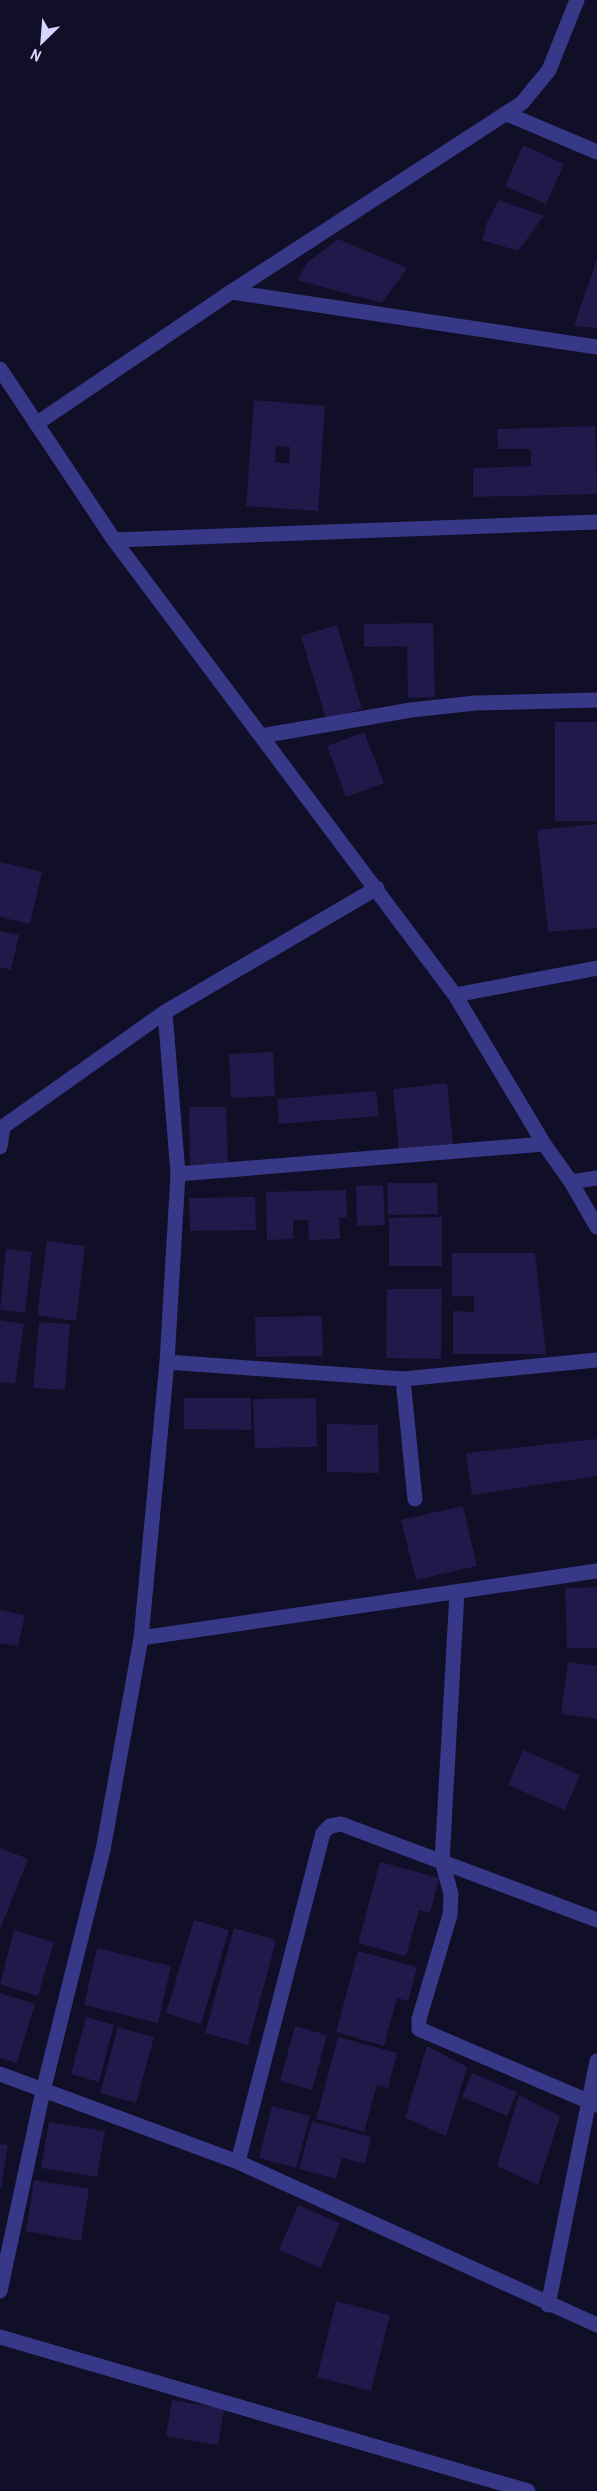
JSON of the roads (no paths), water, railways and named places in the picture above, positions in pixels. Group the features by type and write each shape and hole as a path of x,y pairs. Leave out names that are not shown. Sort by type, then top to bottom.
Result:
{"street":[{"path":"36,424 231,292 507,114 534,91 549,70 577,0"},
{"path":"507,114 597,152"},
{"path":"231,292 597,347"},
{"path":"0,369 114,540 455,995 544,1144 571,1182 597,1227"},
{"path":"114,540 597,522"},
{"path":"261,736 411,710 464,704 597,700"},
{"path":"0,1147 1,1128 165,1012 377,888"},
{"path":"455,995 597,968"},
{"path":"0,2290 42,2091 103,1850 141,1638 167,1362 178,1174 165,1012"},
{"path":"178,1174 544,1144"},
{"path":"571,1182 597,1178"},
{"path":"167,1362 403,1379 597,1360"},
{"path":"403,1379 416,1499"},
{"path":"141,1638 597,1571"},
{"path":"457,1592 442,1861 451,1894 450,1915 419,2019 419,2030 593,2103"},
{"path":"238,2162 323,1833 330,1826 341,1824 597,1920"},
{"path":"548,2305 593,2103 597,2061"},
{"path":"0,2074 238,2162 365,2218 548,2305 597,2325"},
{"path":"0,2337 528,2491"}]}
